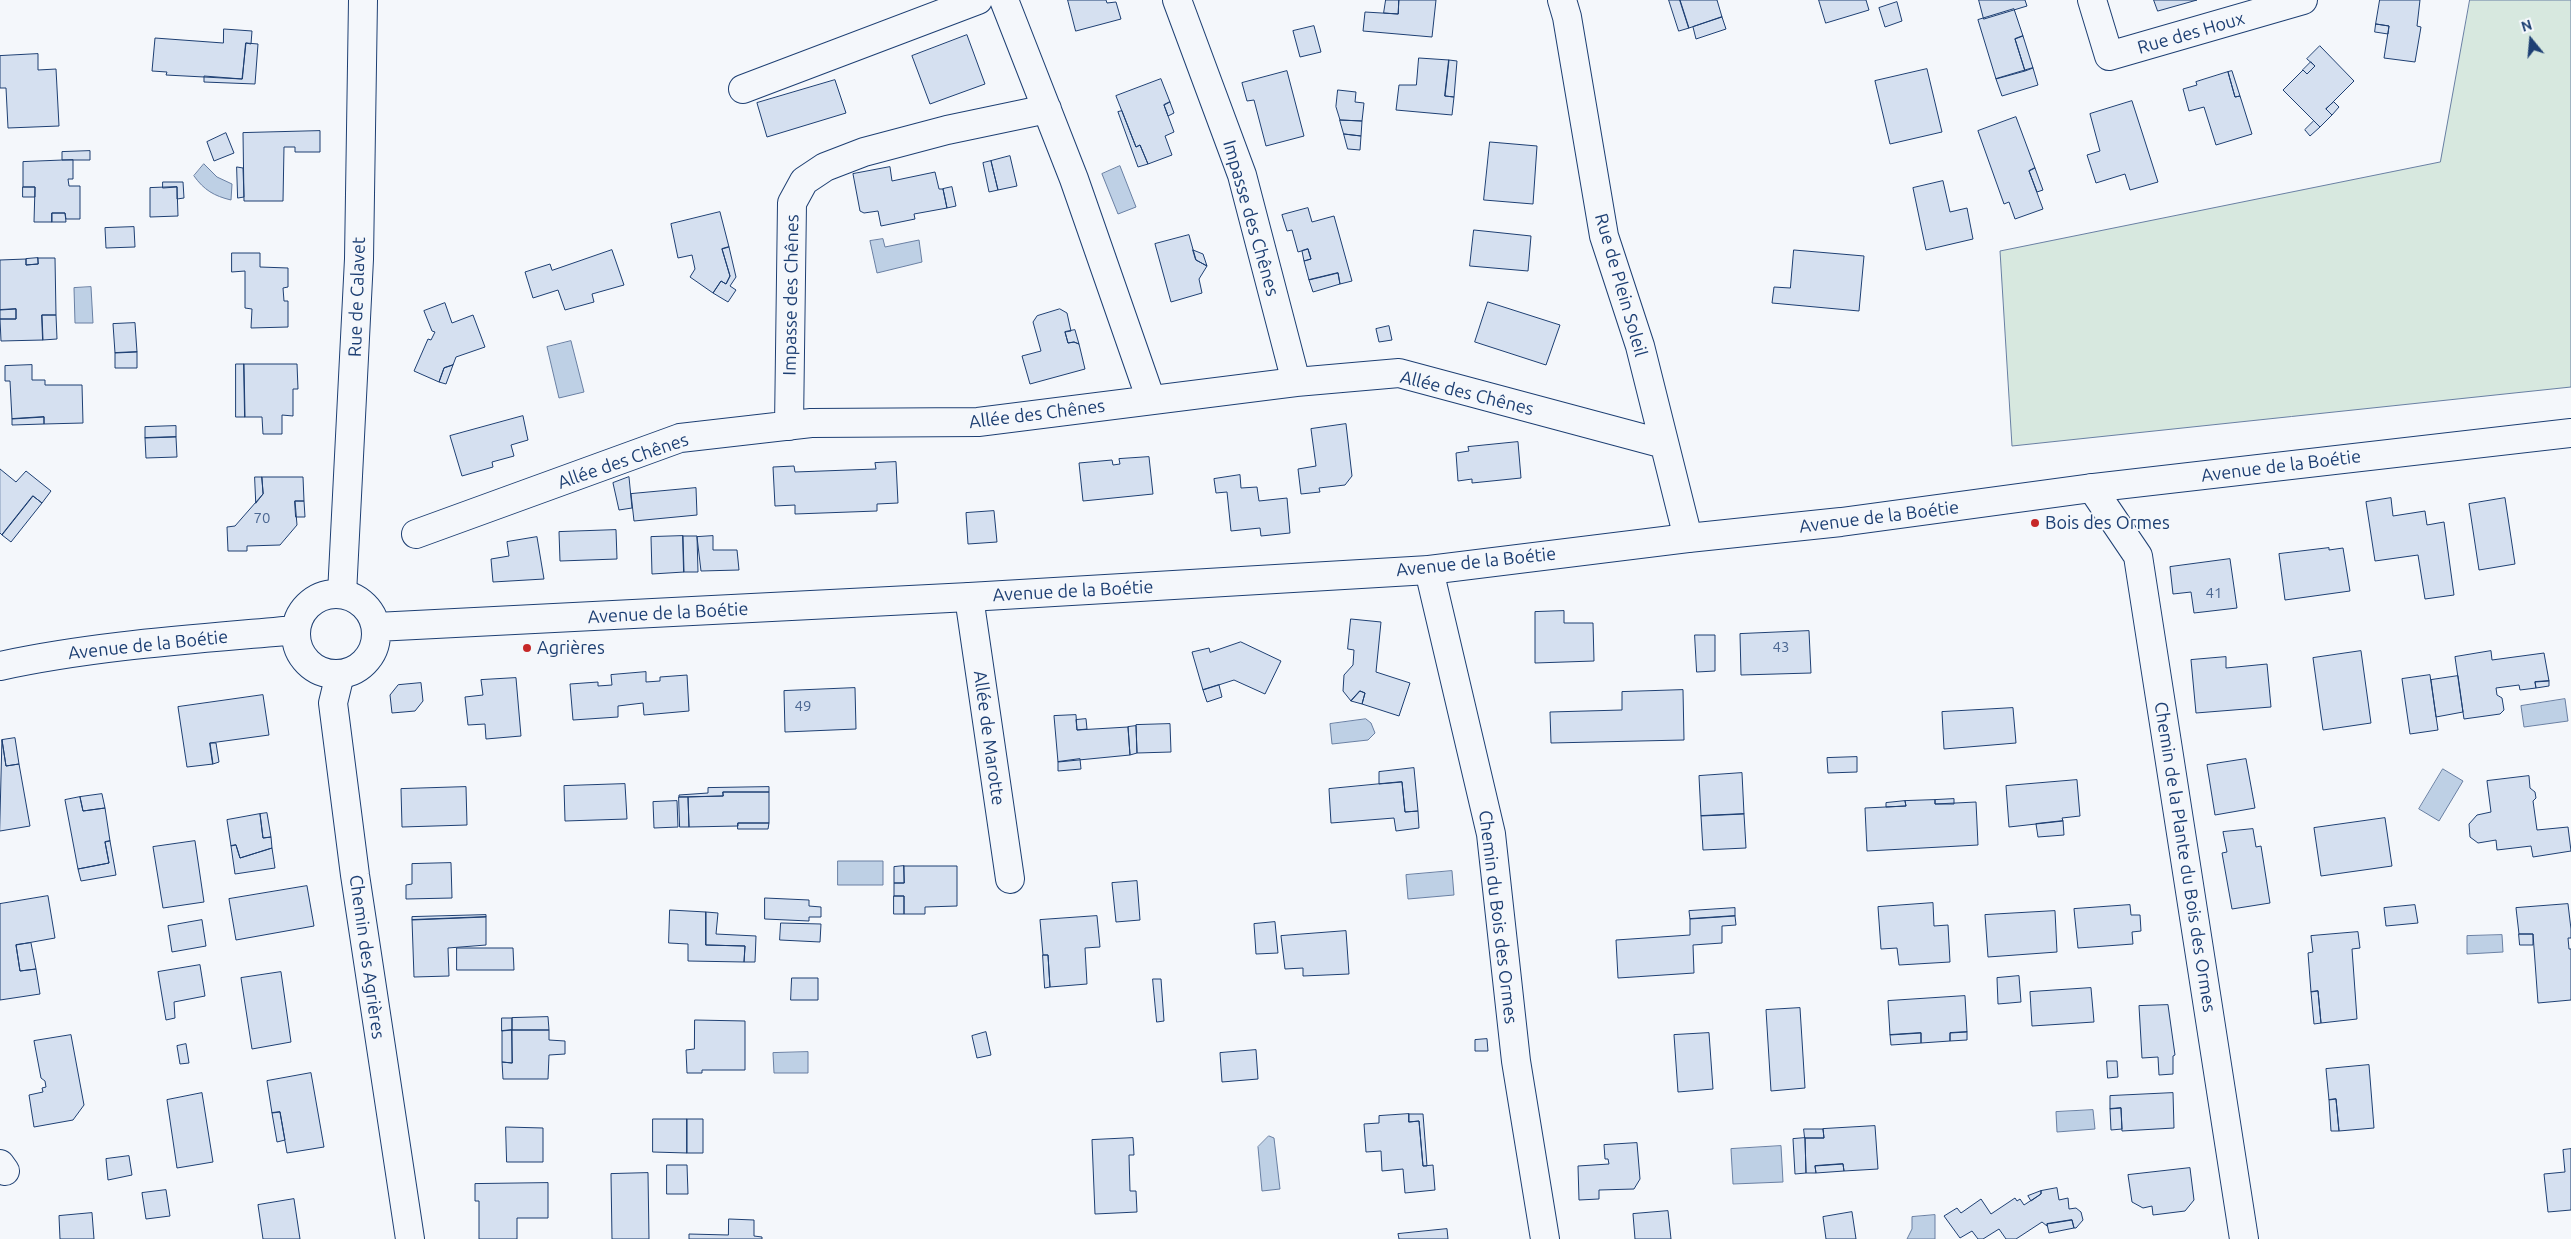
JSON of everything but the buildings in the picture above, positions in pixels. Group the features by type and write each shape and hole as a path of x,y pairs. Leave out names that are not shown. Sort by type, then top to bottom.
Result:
{"street":[{"name":"Rue de Calavet","path":"342,594 359,259 363,0"},
{"path":"743,89 978,0"},
{"path":"1004,0 1074,179 1151,400"},
{"name":"Impasse des Chênes","path":"1177,0 1242,175 1296,382"},
{"name":"Rue de Plein Soleil","path":"1562,0 1567,17 1604,236 1640,346 1688,538"},
{"name":"Rue des Houx","path":"2092,0 2109,56 2303,0"},
{"name":"Impasse des Chênes","path":"789,426 792,203 804,181 825,168 864,152 946,130 1047,109"},
{"name":"Allée des Chênes","path":"416,534 680,438 811,423 978,422 1296,382 1399,373 1664,444"},
{"name":"Avenue de la Boétie","path":"376,628 969,597 1429,570 1688,538 1841,522 2092,488 2571,433"},
{"name":"Chemin de la Plante du Bois des Ormes","path":"2092,488 2138,556 2244,1239"},
{"name":"Chemin du Bois des Ormes","path":"1429,570 1491,834 1516,1061 1545,1239"},
{"path":"329,594 342,594 354,598 364,605 372,616 376,628 376,641 372,653 364,664 353,671 340,674 317,669 308,662 300,653 296,630 300,617 317,599 329,594"},
{"name":"Allée de Marotte","path":"969,597 1010,878"},
{"name":"Avenue de la Boétie","path":"0,666 39,658 132,646 296,630"},
{"name":"Chemin des Agrières","path":"340,674 333,703 355,875 410,1239"}],"shaded area":[{"path":"2470,0 2571,0 2571,387 2012,446 2000,251 2440,162"}],"water":[{"path":"204,164 217,177 232,184 231,200 210,192 194,176"},
{"path":"1120,166 1136,207 1118,214 1102,174"},
{"path":"883,239 885,247 919,240 922,262 877,273 870,241"},
{"path":"91,287 93,323 75,323 74,288"},
{"path":"571,341 584,392 559,398 547,347"},
{"path":"2565,699 2568,721 2524,727 2521,706"},
{"path":"1366,719 1371,723 1375,733 1368,740 1332,744 1330,724"},
{"path":"2443,769 2463,781 2439,821 2419,809"},
{"path":"838,861 883,861 883,885 838,885"},
{"path":"1452,871 1454,895 1408,899 1406,875"},
{"path":"2502,935 2503,952 2467,954 2467,936"},
{"path":"808,1052 808,1073 774,1073 773,1053"},
{"path":"2093,1110 2095,1129 2057,1132 2056,1112"},
{"path":"1269,1136 1274,1138 1280,1189 1262,1191 1258,1147"},
{"path":"1781,1146 1783,1182 1733,1184 1731,1149"},
{"path":"1935,1215 1935,1239 1907,1239 1912,1229 1912,1217"}],"place":[{"name":"Bois des Ormes","path":"2035,523"},
{"name":"Agrières","path":"527,648"}]}
